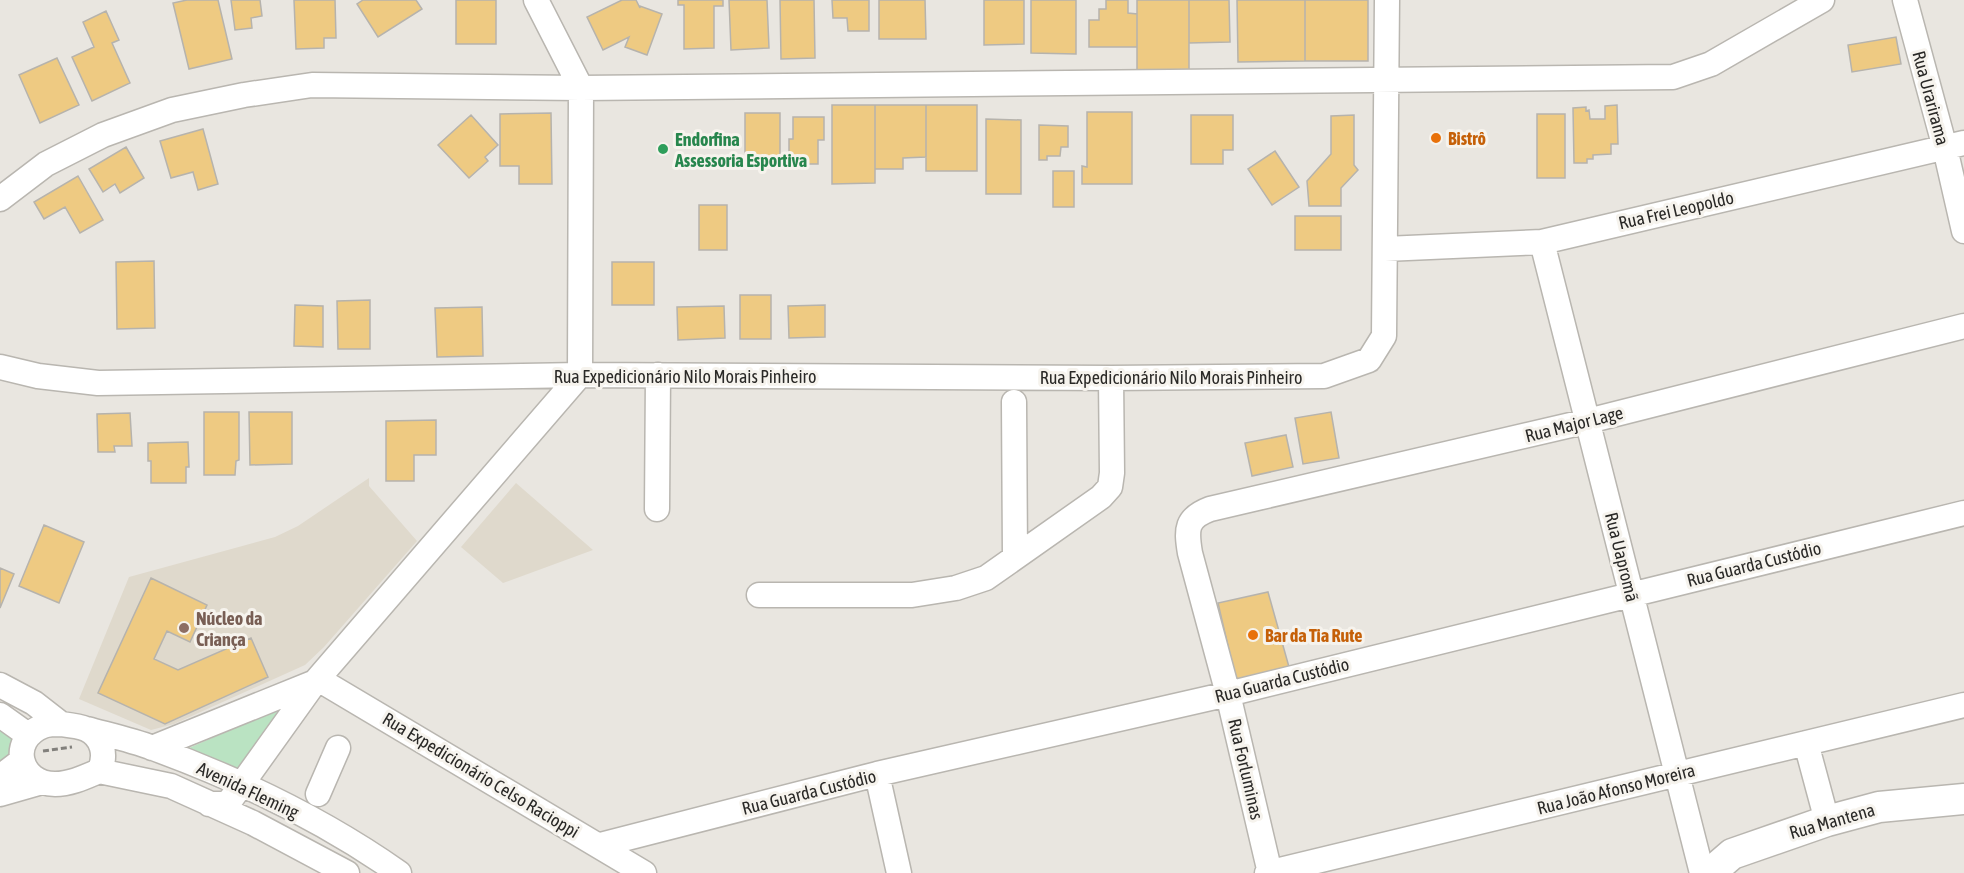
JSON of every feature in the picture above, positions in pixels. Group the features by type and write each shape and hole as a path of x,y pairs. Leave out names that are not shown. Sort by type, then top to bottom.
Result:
{"main road":[{"name":"Rua Mantena","path":"1710,873 1731,854 1827,821 1879,807 1964,799"}],"street":[{"path":"209,804 229,802 316,680 580,375 581,88 536,0"},
{"path":"1384,249 1387,0"},
{"path":"0,199 46,164 103,135 172,110 244,95 312,85 581,88 1385,82 1673,77 1711,64 1822,0"},
{"name":"Rua Urarirama","path":"1905,0 1954,145 1964,231"},
{"name":"Rua Frei Leopoldo","path":"1384,249 1542,242 1954,145"},
{"name":"Rua Uapromã","path":"1542,242 1702,873"},
{"name":"Rua Expedicionário Nilo Morais Pinheiro","path":"0,367 38,376 98,383 580,375 1112,378 1324,376 1369,360 1384,336 1384,249"},
{"name":"Rua Major Lage","path":"1189,525 1196,514 1210,509 1588,421 1964,326"},
{"path":"657,509 658,375"},
{"path":"759,595 912,595 956,588 986,578 1101,497 1110,487 1112,378"},
{"path":"1014,402 1016,557"},
{"name":"Rua Guarda Custódio","path":"600,845 877,774 1228,694 1964,513"},
{"name":"Rua Forluminas","path":"1189,525 1190,553 1228,694 1269,873"},
{"path":"152,748 316,680"},
{"name":"Rua Expedicionário Celso Racioppi","path":"316,680 600,845 644,873"},
{"path":"0,685 34,703 61,724"},
{"name":"Rua João Afonso Moreira","path":"1269,873 1964,705"},
{"path":"0,715 28,735"},
{"path":"42,782 28,773 21,761 22,747 28,735 44,725 61,724"},
{"name":"Avenida Fleming","path":"61,724 152,748 241,785 364,848 399,873"},
{"path":"0,794 42,782 56,784 75,781 101,761 100,741 87,729"},
{"path":"1806,743 1827,821"},
{"path":"305,817 322,803 318,794 338,748"},
{"path":"0,777 21,761"},
{"name":"Avenida Fleming","path":"101,761 171,786 253,823 347,873"},
{"path":"877,774 899,873"}],"path":[{"path":"21,761 43,751 76,747 101,761"}],"shaded area":[{"path":"369,478 369,486 417,541 324,647 305,665 174,724 151,730 79,699 129,577 275,537 298,526"},
{"path":"516,483 593,550 503,583 461,547"}],"green space":[{"path":"282,707 235,776 180,752"},
{"path":"0,720 23,730 0,773"}],"building":[{"path":"187,0 218,0 232,59 189,69 173,3"},
{"path":"231,0 260,0 262,16 251,18 252,28 235,30"},
{"path":"294,0 335,0 336,38 324,38 324,48 296,49"},
{"path":"363,0 416,0 422,9 378,37 357,4"},
{"path":"456,0 496,0 496,44 456,44"},
{"path":"622,0 636,0 640,8 640,6 662,14 647,55 625,47 629,37 603,50 587,17"},
{"path":"678,0 723,0 723,6 714,6 714,48 684,49 684,5 678,5"},
{"path":"729,0 767,0 769,48 731,50"},
{"path":"780,0 814,0 815,58 781,59"},
{"path":"832,0 869,0 869,31 848,31 847,18 833,18"},
{"path":"879,0 925,0 926,39 879,39"},
{"path":"984,0 1024,0 1024,44 984,45"},
{"path":"1031,0 1076,0 1076,54 1031,53"},
{"path":"1106,0 1128,0 1128,13 1137,14 1137,47 1089,47 1089,20 1099,20 1099,9 1106,9"},
{"path":"1137,0 1189,0 1189,70 1137,70"},
{"path":"1189,0 1229,0 1230,42 1189,43"},
{"path":"1237,0 1305,0 1305,61 1238,62"},
{"path":"1305,0 1368,0 1368,61 1305,61"},
{"path":"106,11 119,40 112,43 130,83 92,101 72,57 94,47 83,22"},
{"path":"1896,37 1901,64 1852,72 1848,45"},
{"path":"57,58 79,105 40,123 19,75"},
{"path":"832,105 875,105 875,183 832,184"},
{"path":"875,105 926,105 926,157 903,158 903,169 875,169"},
{"path":"926,105 977,105 977,171 926,171"},
{"path":"1617,105 1618,144 1611,144 1611,154 1593,155 1593,159 1587,159 1587,163 1574,163 1573,108 1586,107 1586,111 1589,110 1590,119 1605,119 1605,106"},
{"path":"1087,112 1132,112 1132,184 1082,184 1082,166 1087,167"},
{"path":"551,113 552,184 519,184 519,166 500,166 500,114"},
{"path":"745,113 780,113 780,167 745,167"},
{"path":"1537,114 1565,114 1565,178 1537,178"},
{"path":"471,115 498,145 485,157 488,161 469,178 438,145"},
{"path":"1191,115 1233,115 1233,150 1223,150 1223,164 1191,164"},
{"path":"1354,115 1354,165 1358,170 1341,188 1341,206 1309,206 1307,181 1331,154 1331,116"},
{"path":"793,117 824,117 824,140 818,140 818,164 789,164 789,139 793,139"},
{"path":"986,119 1021,120 1021,194 986,194"},
{"path":"1039,125 1068,126 1068,147 1061,147 1060,156 1047,156 1047,160 1039,160"},
{"path":"203,129 218,184 198,190 193,172 171,178 160,141"},
{"path":"126,147 144,178 120,193 115,184 103,192 89,169"},
{"path":"1275,151 1299,187 1272,205 1248,169"},
{"path":"1053,171 1074,171 1074,207 1053,207"},
{"path":"78,176 103,220 80,233 65,207 44,219 34,202"},
{"path":"699,205 727,205 727,250 699,250"},
{"path":"1295,216 1341,216 1341,250 1295,250"},
{"path":"154,261 155,328 117,329 116,262"},
{"path":"612,262 654,262 654,305 612,305"},
{"path":"740,295 771,295 771,339 740,339"},
{"path":"370,300 370,349 338,349 337,301"},
{"path":"295,305 323,306 323,347 294,346"},
{"path":"825,305 825,337 789,338 788,306"},
{"path":"724,306 725,338 678,340 677,307"},
{"path":"482,307 483,356 437,357 435,308"},
{"path":"204,412 239,412 239,460 236,461 235,475 204,475"},
{"path":"249,412 292,412 292,464 250,465"},
{"path":"1331,412 1339,458 1303,464 1295,418"},
{"path":"130,413 132,446 114,446 115,452 98,452 97,414"},
{"path":"436,420 436,455 414,455 414,481 386,481 386,421"},
{"path":"1286,435 1293,467 1252,476 1245,443"},
{"path":"188,442 189,467 186,467 186,483 151,483 148,443"},
{"path":"44,525 84,542 59,603 19,586"},
{"path":"0,568 14,574 0,608"},
{"path":"151,578 207,605 190,642 167,631 154,659 178,670 251,638 268,677 165,724 98,693"},
{"name":"Bar da Tia Rute","path":"1268,592 1289,667 1236,681 1218,603"}],"place":[{"name":"Bistrô","path":"1436,138"},
{"name":"Endorfina Assessoria Esportiva","path":"663,149"},
{"name":"Núcleo da Criança","path":"184,628"},
{"name":"Bar da Tia Rute","path":"1253,635"}]}
